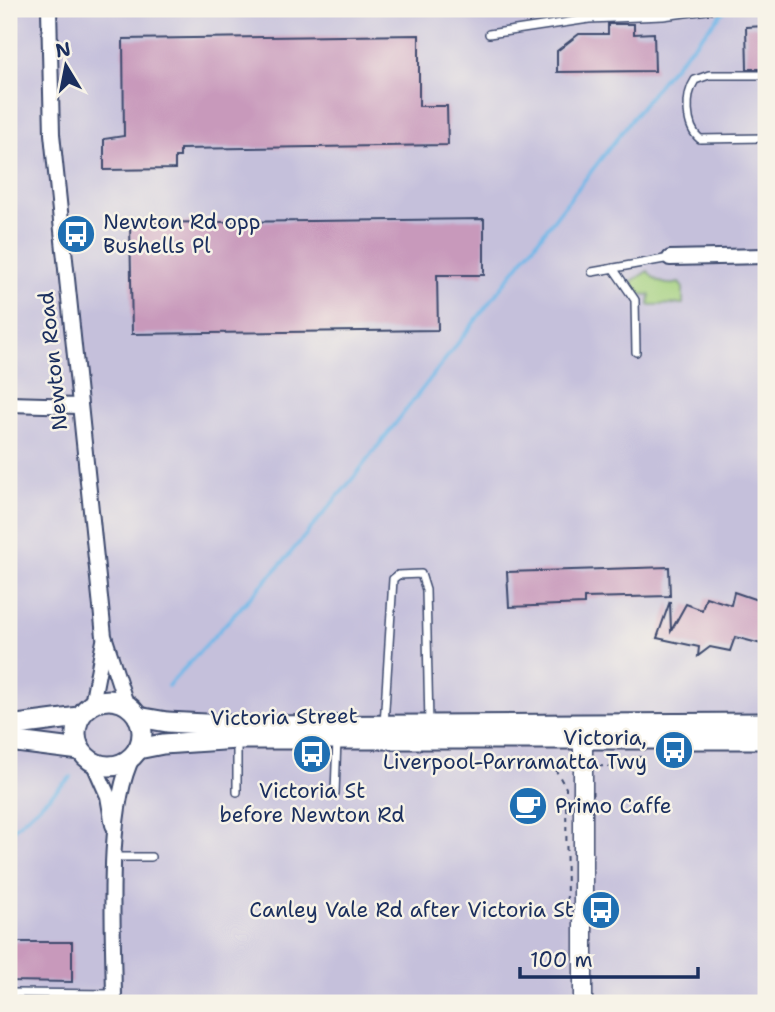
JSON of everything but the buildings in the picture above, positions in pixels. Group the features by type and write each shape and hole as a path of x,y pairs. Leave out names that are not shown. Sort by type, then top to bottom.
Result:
{"main road":[{"path":"9,726 86,710 110,699 132,711 142,738 136,752 111,766 86,756 9,741"},
{"path":"86,710 76,739 86,756"},
{"name":"Victoria Street","path":"132,711 229,725 429,724 766,739"},
{"name":"Victoria Street","path":"136,752 163,744 237,740 583,731 766,723"}],"street":[{"name":"Newton Road","path":"48,9 52,134 104,636 132,711"},
{"path":"670,258 766,256"},
{"path":"9,404 79,406"},
{"path":"86,710 104,636"},
{"path":"583,731 583,1003"},
{"path":"114,833 123,783 136,752"},
{"path":"86,756 108,796 114,833 114,999"}],"lane":[{"path":"489,34 589,19 663,16 715,9"},
{"path":"766,75 709,75 695,80 689,96 690,127 700,139 766,138"},
{"path":"592,272 670,258"},
{"path":"613,268 635,300 636,352"},
{"path":"384,725 393,579 398,575 421,574 426,590 429,724"},
{"path":"335,793 337,738"},
{"path":"237,740 237,792"},
{"path":"114,857 151,857"},
{"path":"9,993 114,999"}],"path":[{"path":"612,766 620,763"},
{"path":"558,766 555,769 566,788 567,923"}],"shaded area":[{"path":"9,9 766,9 766,1003 9,1003"}],"green space":[{"path":"648,271 661,282 679,283 683,288 683,304 649,305 650,295 636,294 632,281"}],"waterway":[{"path":"168,686 283,562 354,477 666,75 726,9"},
{"path":"9,833 71,777"}],"place":[{"name":"Newton Rd opp Bushells Pl","path":"76,234"},
{"name":"Victoria, Liverpool-Parramatta Twy","path":"674,750"},
{"name":"Victoria St before Newton Rd","path":"312,754"},
{"name":"Primo Caffe","path":"528,806"},
{"name":"Canley Vale Rd after Victoria St","path":"601,910"}]}
